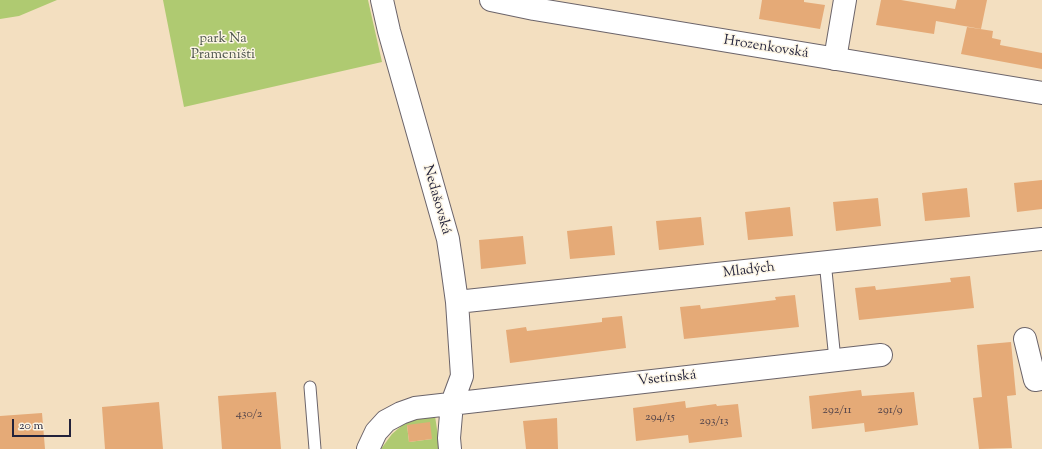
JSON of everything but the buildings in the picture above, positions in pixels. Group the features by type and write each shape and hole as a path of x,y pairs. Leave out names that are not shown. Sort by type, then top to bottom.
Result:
{"street":[{"name":"Nedašovská","path":"382,0 389,31 448,239 457,302 462,376 452,403 449,438 450,449"},
{"name":"Hrozenkovská","path":"491,0 534,9 1042,93"},
{"path":"835,59 845,0"},
{"name":"Mladých","path":"457,302 1042,239"},
{"path":"1025,339 1035,380 1042,379"},
{"name":"Vsetínská","path":"452,403 881,355"},
{"path":"368,449 381,426 393,416 415,408 452,403"}],"lane":[{"path":"825,262 835,360"},
{"path":"310,387 315,449"}],"green space":[{"path":"0,0 57,0 19,16 0,19"},
{"name":"park Na Prameništi","path":"163,0 368,0 382,62 184,107"},
{"path":"432,415 435,416 440,449 381,449 392,434 406,422","holes":["407,425 432,439 409,442"]}]}
